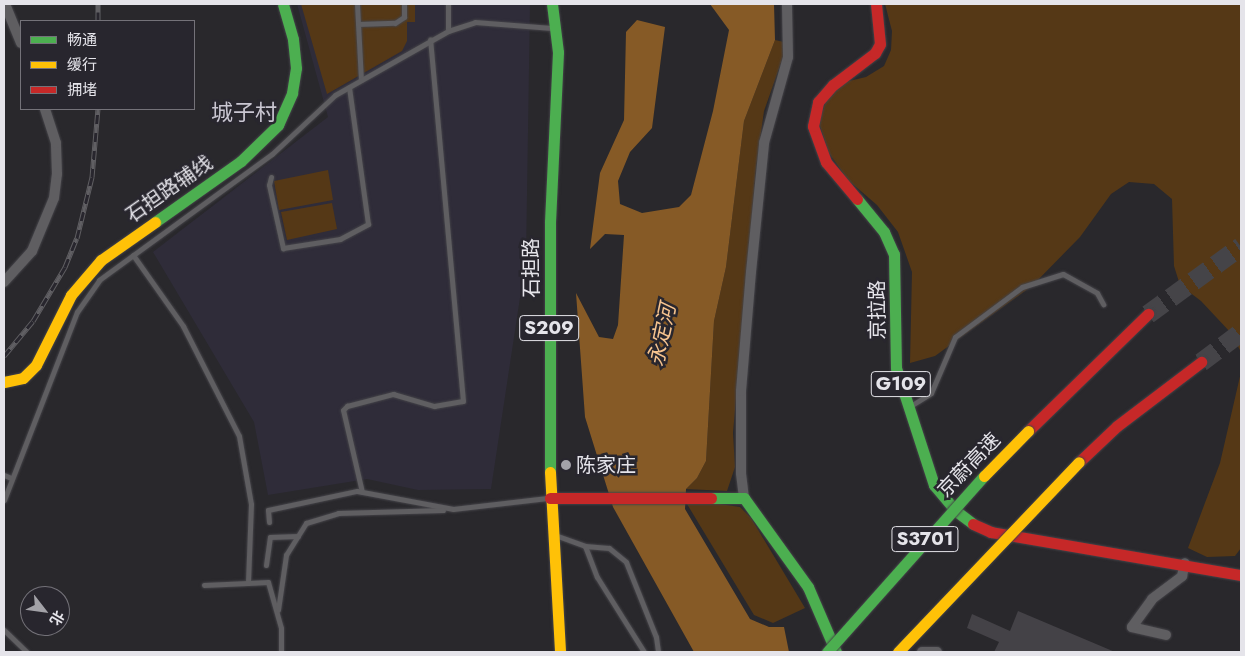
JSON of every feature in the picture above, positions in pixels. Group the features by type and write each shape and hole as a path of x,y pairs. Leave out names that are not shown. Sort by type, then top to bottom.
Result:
{"main road":[{"name":"石担路辅线","path":"7,382 23,378 36,365 71,295 101,260 241,161 278,125 292,93 296,68 293,40 282,4"},
{"name":"石担路","path":"552,4 556,29 557,92 550,222 550,498 560,652"},
{"name":"京拉路","path":"876,4 880,44 876,53 833,85 818,102 813,126 826,162 884,232 894,254 896,368 934,486 956,511 977,527 991,532 1241,575"},
{"name":"京蔚高速","path":"828,652 942,520 1028,431 1148,314"},
{"name":"S3701","path":"898,652 1079,462 1117,426 1201,362"},
{"path":"550,498 744,498 808,587 837,652"}],"street":[{"path":"5,4 20,41"},
{"path":"744,498 741,473 741,391 751,272 764,143 788,57 787,4"},
{"path":"4,282 32,251 54,198 57,174 56,143 45,110"},
{"path":"1166,635 1132,627 1152,599 1182,576 1185,564"},
{"path":"922,652 937,652"}],"lane":[{"path":"357,4 361,80"},
{"path":"358,24 395,23 404,17 404,4"},
{"path":"448,4 448,31"},
{"path":"4,500 77,312 99,280 272,154 335,95 430,40 448,31 476,22 556,29"},
{"path":"362,492 343,410 347,406 393,394 434,406 463,402 430,40"},
{"path":"271,177 269,185 283,248 340,239 368,224 349,87"},
{"path":"133,255 183,326 239,436 251,504 248,583"},
{"path":"908,408 930,393 955,337 1022,287 1062,274 1097,293 1103,304"},
{"path":"4,476 11,478"},
{"path":"269,522 268,510 362,492 453,509"},
{"path":"281,652 278,613 286,555 306,523 338,513 453,509 550,498"},
{"path":"552,534 569,537 585,546 609,548 626,562 656,637 658,652"},
{"path":"266,565 270,537 298,536"},
{"path":"585,546 600,584 644,652"},
{"path":"204,585 268,582 278,613"},
{"path":"4,630 27,652"}],"shaded area":[{"path":"297,4 530,4 526,258 491,489 418,490 367,479 268,495 254,422 153,252 328,117"},
{"path":"301,4 415,4 415,22 407,22 407,41 402,51 327,94"},
{"path":"885,4 1241,4 1241,352 1231,333 1201,301 1180,285 1174,266 1172,199 1154,184 1129,182 1111,194 1080,237 1032,286 935,356 910,363 912,272 898,232 877,205 848,180 829,153 819,123 827,97 845,82 866,77 884,66 891,50 892,31"},
{"path":"775,40 788,43 764,111 756,168 733,433 735,467 727,491 686,489 697,478 706,461 714,321 726,267 744,121"},
{"path":"328,170 333,200 279,210 274,181"},
{"path":"332,203 337,229 287,240 281,212"},
{"path":"1241,372 1241,548 1235,556 1207,557 1188,548 1220,463"},
{"path":"713,503 740,507 751,518 805,608 773,623 754,615 687,504"}],"water":[{"name":"永定河","path":"710,4 774,4 775,40 744,121 726,267 714,321 706,461 697,478 686,489 685,509 750,619 769,627 784,627 789,652 694,652 613,507 585,417 576,293 599,337 613,339 618,325 624,235 605,234 590,249 600,173 624,120 626,32 637,20 665,27 652,128 630,152 618,181 620,204 642,213 679,207 691,195 713,111 729,30"}],"building":[{"path":"1018,611 1115,652 994,652 999,642 967,628 972,614 1010,631"}],"tunnel":[{"path":"1148,314 1241,246"},
{"path":"1201,362 1241,332"}],"railway":[{"path":"98,4 98,20"},
{"path":"4,356 33,321 65,267 77,238 92,177 98,110"}],"traffic: fast":[{"path":"155,222 241,161 278,125 292,93 296,68 293,39 283,4"},
{"path":"550,472 550,222 558,52 552,4"},
{"path":"857,199 884,232 894,254 896,368 934,485 956,511 973,524"},
{"path":"827,652 984,476"},
{"path":"711,498 744,498 808,587 836,652"}],"traffic: slow":[{"path":"4,382 23,378 36,365 71,295 101,260 155,222"},
{"path":"984,476 1028,431"},
{"path":"898,652 1079,462"},
{"path":"550,472 560,652"}],"traffic: jam":[{"path":"857,199 826,162 813,126 818,102 833,85 875,53 880,44 876,4"},
{"path":"1028,431 1148,314"},
{"path":"1079,462 1117,426 1201,362"},
{"path":"550,498 711,498"},
{"path":"973,524 991,532 1241,575"}],"place":[{"name":"陈家庄","path":"566,465"}],"district":[{"name":"城子村","path":"244,113"}]}
